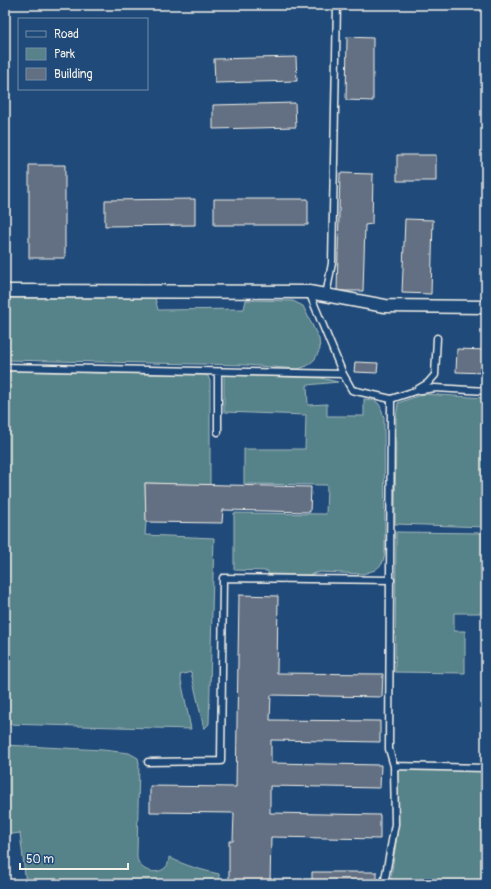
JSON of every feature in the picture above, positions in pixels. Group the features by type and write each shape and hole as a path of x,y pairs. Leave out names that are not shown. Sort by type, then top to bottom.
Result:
{"street":[{"path":"5,291 309,292 385,306 486,307"}],"lane":[{"path":"322,295 327,290 332,263 337,5"},
{"path":"309,292 343,374 352,390 391,399 415,391 434,388 486,391"},
{"path":"415,391 428,383 435,375 437,338"},
{"path":"5,367 343,374"},
{"path":"218,372 218,432"},
{"path":"385,879 395,824 394,766 389,749 391,399"},
{"path":"148,762 221,761 223,578 391,580"},
{"path":"394,766 486,768"}],"green space":[{"path":"5,298 155,298 158,310 244,309 246,300 293,301 303,306 319,339 320,349 315,359 307,366 298,369 246,365 5,360"},
{"path":"5,371 208,376 210,381 210,485 145,483 145,535 214,538 209,724 204,729 191,672 180,675 191,729 5,724"},
{"path":"224,375 321,378 338,382 307,385 308,405 327,404 327,416 364,416 364,399 376,402 380,405 384,417 385,554 382,564 375,570 363,574 320,572 309,575 268,574 268,571 234,570 234,513 326,514 327,485 244,484 244,449 305,449 306,415 224,412"},
{"path":"423,394 486,398 486,527 395,524 396,419 398,403"},
{"path":"396,532 484,533 483,613 454,613 454,631 465,631 465,673 395,672"},
{"path":"5,745 103,750 129,753 138,758 137,856 140,865 152,872 161,870 168,864 169,857 187,865 219,874 219,884 26,884 20,833 5,835"},
{"path":"398,769 486,771 486,884 390,884 397,836"},
{"path":"273,880 309,880 310,884 273,884"}],"building":[{"path":"347,37 373,38 373,101 346,100"},
{"path":"296,57 297,81 215,83 214,59"},
{"path":"5,73 8,73 8,115 5,115"},
{"path":"295,103 296,127 213,129 213,105"},
{"path":"397,155 436,155 436,181 397,181"},
{"path":"29,165 65,165 65,258 29,258"},
{"path":"340,173 373,174 372,224 365,225 363,291 337,291"},
{"path":"195,199 195,225 105,226 105,200"},
{"path":"214,199 308,199 308,225 214,225"},
{"path":"405,219 433,220 431,294 402,293"},
{"path":"457,349 486,350 486,373 456,372"},
{"path":"355,362 378,363 377,373 354,372"},
{"path":"145,483 311,487 310,512 223,510 222,523 146,522"},
{"path":"239,595 278,596 277,673 383,674 382,697 271,695 270,720 380,721 380,742 271,740 271,763 381,765 380,788 270,786 270,813 380,815 380,839 271,837 270,884 229,884 229,841 233,841 234,813 150,812 150,786 236,787"},
{"path":"312,872 377,872 377,884 312,884"}]}
